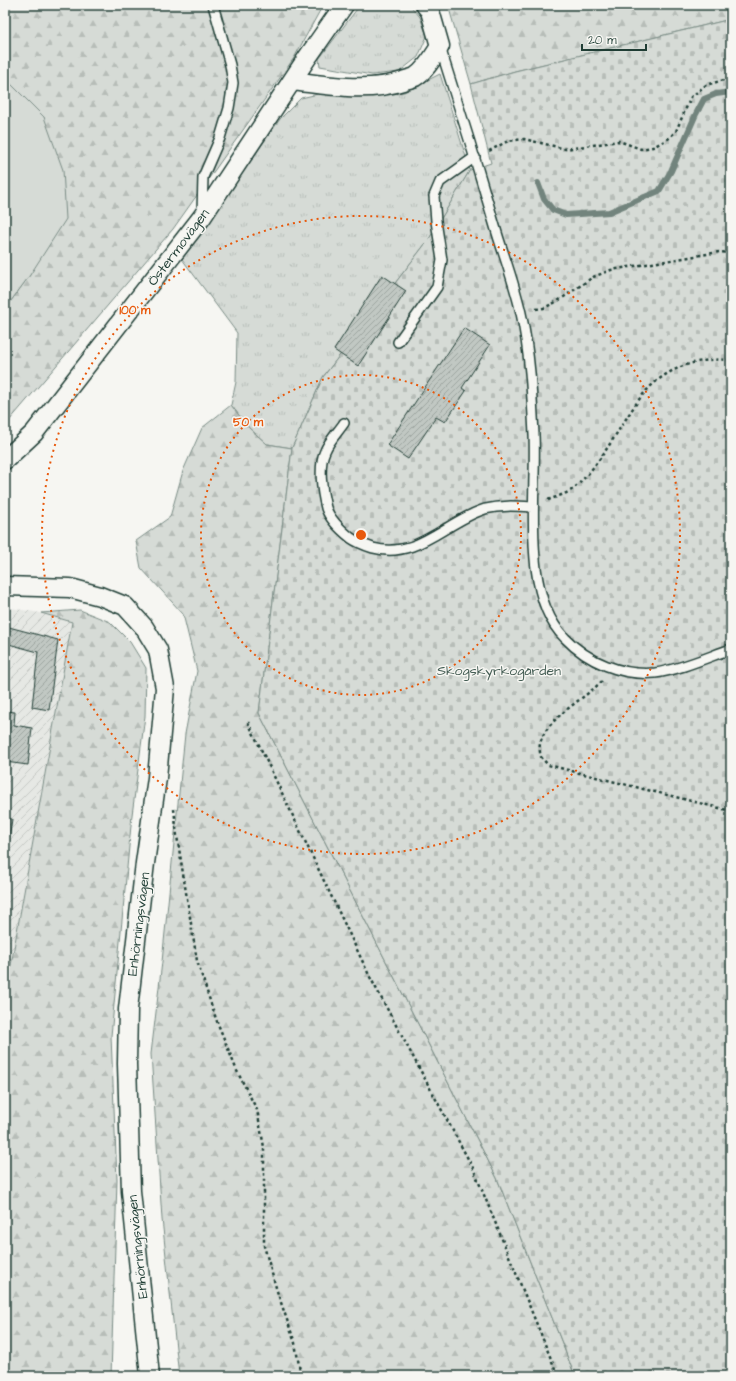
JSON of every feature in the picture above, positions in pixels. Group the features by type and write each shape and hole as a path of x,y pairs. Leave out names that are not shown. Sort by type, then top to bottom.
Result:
{"street":[{"name":"Östermovägen","path":"5,460 34,433 202,217 344,5"},
{"path":"292,81 366,88 394,83 415,77 430,63 440,46 430,11 425,5"},
{"name":"Enhörningsvägen","path":"5,586 70,588 100,596 125,606 144,627 158,650 165,688 157,778 128,1009 126,1064 131,1191 150,1376"}],"lane":[{"path":"202,217 203,176 220,138 229,108 233,83 230,65 214,5"},
{"path":"440,46 521,312 530,371 534,437 533,507 537,579 543,601 552,621 564,638 582,652 614,669 655,673 675,668 731,649"},
{"path":"398,342 437,287 442,260 434,196 440,182 475,157"},
{"path":"344,423 324,451 321,471 322,493 328,512 336,524 341,530 360,544 382,550 402,550 420,544 462,519 485,510 508,505 533,507"}],"path":[{"path":"475,157 508,141 524,139 566,149 619,141 641,149 653,147 668,140 676,130 691,97 706,85 731,78"},
{"path":"521,312 544,308 558,302 594,278 611,270 720,252 731,253"},
{"path":"533,507 572,490 589,474 638,400 654,383 669,372 691,363 718,359 731,360"},
{"path":"614,669 598,685 561,714 546,731 540,744 541,757 548,765 731,811"},
{"path":"248,722 370,978 473,1168 558,1376"},
{"path":"174,806 176,836 197,961 216,1019 237,1071 256,1110 264,1147 264,1246 294,1343 301,1376"}],"shaded area":[{"path":"5,607 41,613 72,622 5,999"}],"green space":[{"path":"5,5 323,5 294,58 173,229 9,421 5,423 5,309 30,275 44,117 5,78"},
{"path":"360,5 410,5 420,17 427,36 418,57 399,72 372,75 320,66 319,59"},
{"path":"448,5 731,5 731,19 515,71 471,84"},
{"name":"Skogskyrkogården","path":"731,19 731,1376 575,1376 497,1178 259,713 292,448 323,377 429,239 470,170 491,163 471,84 515,71"},
{"path":"440,74 470,170 429,239 323,377 292,448 267,444 249,428 231,405 236,382 237,333 182,259 280,119 301,98 318,94 381,95 404,92"},
{"path":"5,78 44,117 63,170 66,219 30,275 5,309"},
{"path":"231,405 249,428 267,444 292,448 259,713 497,1178 575,1376 179,1376 162,1219 151,1054 162,962 185,734 197,671 183,614 141,568 136,541 170,517 183,471 202,428"},
{"path":"80,610 110,622 130,642 146,668 145,716 132,815 111,1036 117,1180 111,1376 5,1376 5,999 72,622 41,613"}],"building":[{"path":"382,275 406,291 358,366 334,350"},
{"path":"464,328 490,345 462,388 466,391 445,422 436,417 408,459 387,445"},
{"path":"5,626 58,640 49,710 32,707 38,652 5,643"},
{"path":"5,711 15,712 14,725 32,728 28,765 5,762"},
{"path":"5,818 12,819 5,867"}],"waterway":[{"path":"538,183 544,199 553,210 566,215 609,212 659,191 671,171 704,99 716,94 731,92"}]}
